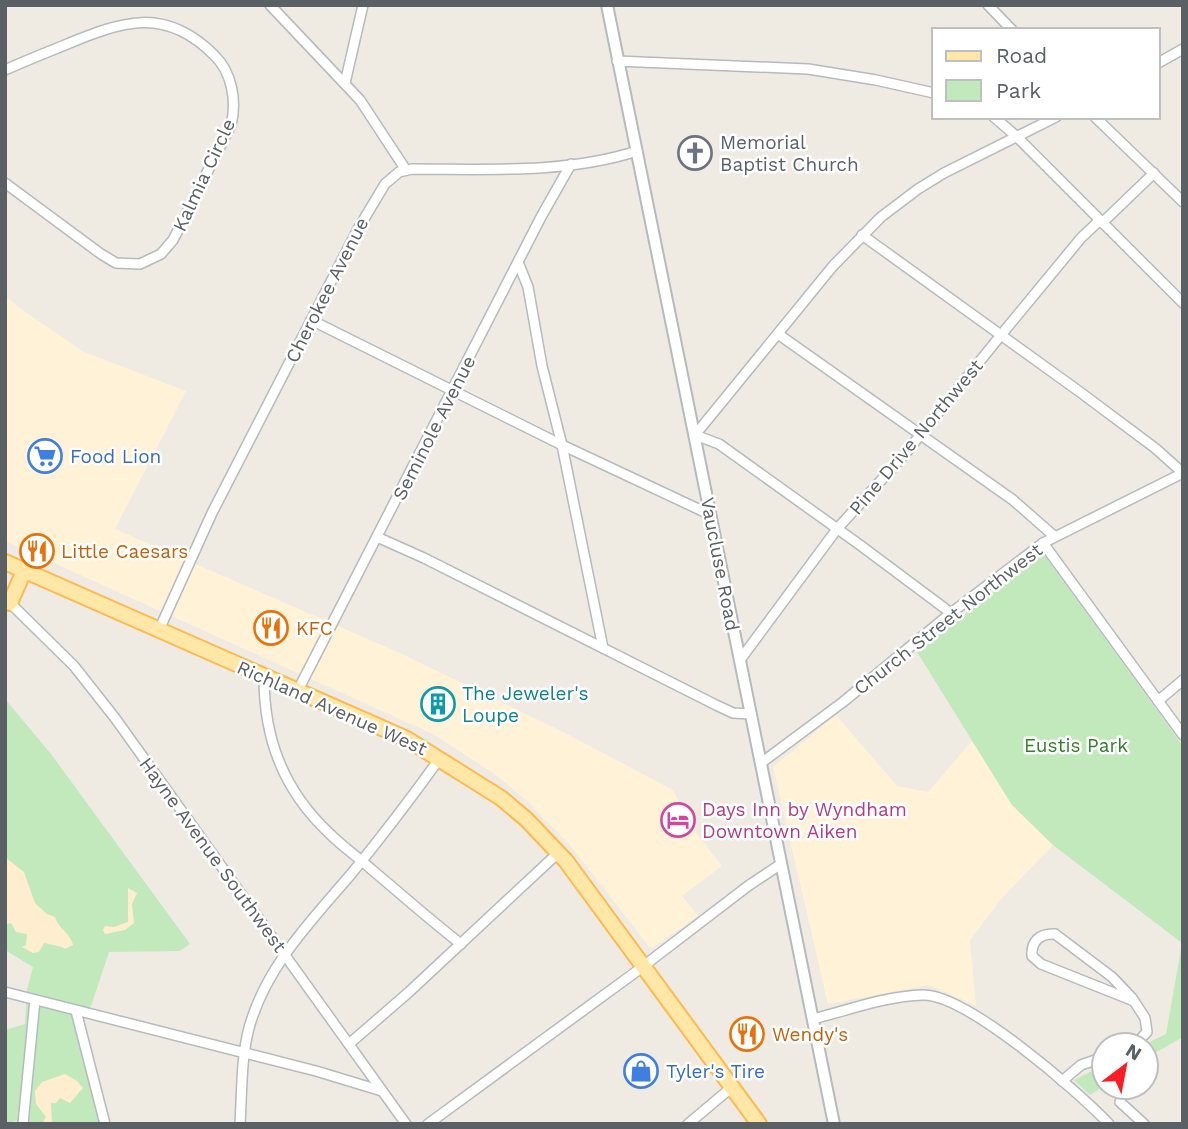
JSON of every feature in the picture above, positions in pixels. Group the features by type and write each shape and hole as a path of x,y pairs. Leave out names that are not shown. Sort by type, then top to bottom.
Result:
{"main road":[{"name":"Richland Avenue West","path":"5,562 407,738 500,798 526,819 558,853 607,913 641,966 759,1124"},
{"path":"7,601 24,571"}],"street":[{"path":"270,5 360,100 405,170 572,164 636,151"},
{"path":"345,83 362,5"},
{"name":"Vaucluse Road","path":"607,5 834,1124"},
{"path":"988,5 1010,28"},
{"name":"Kalmia Circle","path":"5,70 110,26 160,23 188,35 218,59 229,81 234,108 231,125 180,229 166,250 148,261 130,265 116,263 5,183"},
{"path":"1160,62 1183,49"},
{"path":"617,61 808,69 932,93"},
{"path":"996,119 1183,303"},
{"path":"951,614 719,444 695,435 833,266 862,235 918,189 965,161 1052,119"},
{"path":"1097,119 1183,202"},
{"name":"Seminole Avenue","path":"297,692 518,262 572,164"},
{"name":"Cherokee Avenue","path":"159,630 206,525 351,240 378,195 392,177 405,170"},
{"name":"Pine Drive Northwest","path":"740,660 837,529 883,480 1081,238 1154,173"},
{"path":"862,235 1155,448 1183,473"},
{"path":"518,262 528,287 542,366 562,445 603,648"},
{"path":"311,320 452,392 710,515"},
{"path":"778,334 1013,500 1054,536"},
{"name":"Church Street Northwest","path":"761,763 843,702 1043,543 1183,473"},
{"path":"377,537 733,713 751,714"},
{"path":"1043,543 1183,735"},
{"name":"Hayne Avenue Southwest","path":"7,601 74,666 107,708 406,1124"},
{"path":"264,677 264,708 277,758 286,778 315,819 341,845 461,944"},
{"path":"1158,701 1183,680"},
{"path":"240,1124 244,1053 249,1029 257,1003 272,974 310,921 362,860 440,758"},
{"path":"349,1044 558,853"},
{"path":"428,1124 780,864"},
{"path":"1133,1001 1041,964 1032,957 1034,942 1040,936 1055,934 1112,977 1133,1001 1147,1025 1147,1031"},
{"path":"5,992 327,1074 382,1091"},
{"path":"813,1018 883,1001 933,996 968,1012 1004,1035 1062,1081 1109,1124"},
{"path":"23,1124 36,1000"},
{"path":"76,1011 105,1124"},
{"path":"1062,1081 1081,1065 1090,1062"},
{"path":"688,1124 732,1087"},
{"path":"1120,1102 1144,1124"}],"shaded area":[{"path":"5,296 84,352 186,391 115,529 400,653 565,733 673,790 693,829 722,866 682,896 698,916 651,949 571,846 527,801 496,775 435,735 5,541"},
{"path":"836,715 897,786 928,792 972,741 1012,805 1053,845 1002,898 970,940 976,1006 929,985 828,1004 773,767"}],"green space":[{"name":"Eustis Park","path":"1043,553 1183,746 1183,1037 1160,1050 1160,1037 1166,1034 1182,943 1053,845 1012,805 917,652"},
{"path":"5,699 51,754 190,944 180,951 109,952 91,1006 76,1018 100,1124 30,1124 15,1121 5,1124 5,1030 25,1024 27,990 33,967 5,950"},
{"path":"1090,1072 1090,1095 1074,1080"}],"sand":[{"path":"5,857 24,872 35,903 47,914 55,917 73,945 65,949 44,943 39,952 33,953 22,947 26,945 27,934 16,932 11,923 5,925"},
{"path":"128,888 137,893 132,904 134,923 125,930 105,934 105,926 114,927 128,922"},
{"path":"65,1074 83,1088 70,1103 60,1098 56,1103 51,1103 52,1124 42,1124 46,1117 36,1104 35,1091 42,1082"}],"place":[{"name":"Memorial Baptist Church","path":"695,153"},
{"name":"Food Lion","path":"45,456"},
{"name":"Little Caesars","path":"37,551"},
{"name":"KFC","path":"271,628"},
{"name":"The Jeweler's Loupe","path":"438,704"},
{"name":"Days Inn by Wyndham Downtown Aiken","path":"678,820"},
{"name":"Wendy's","path":"747,1034"},
{"name":"Tyler's Tire","path":"641,1071"}]}
